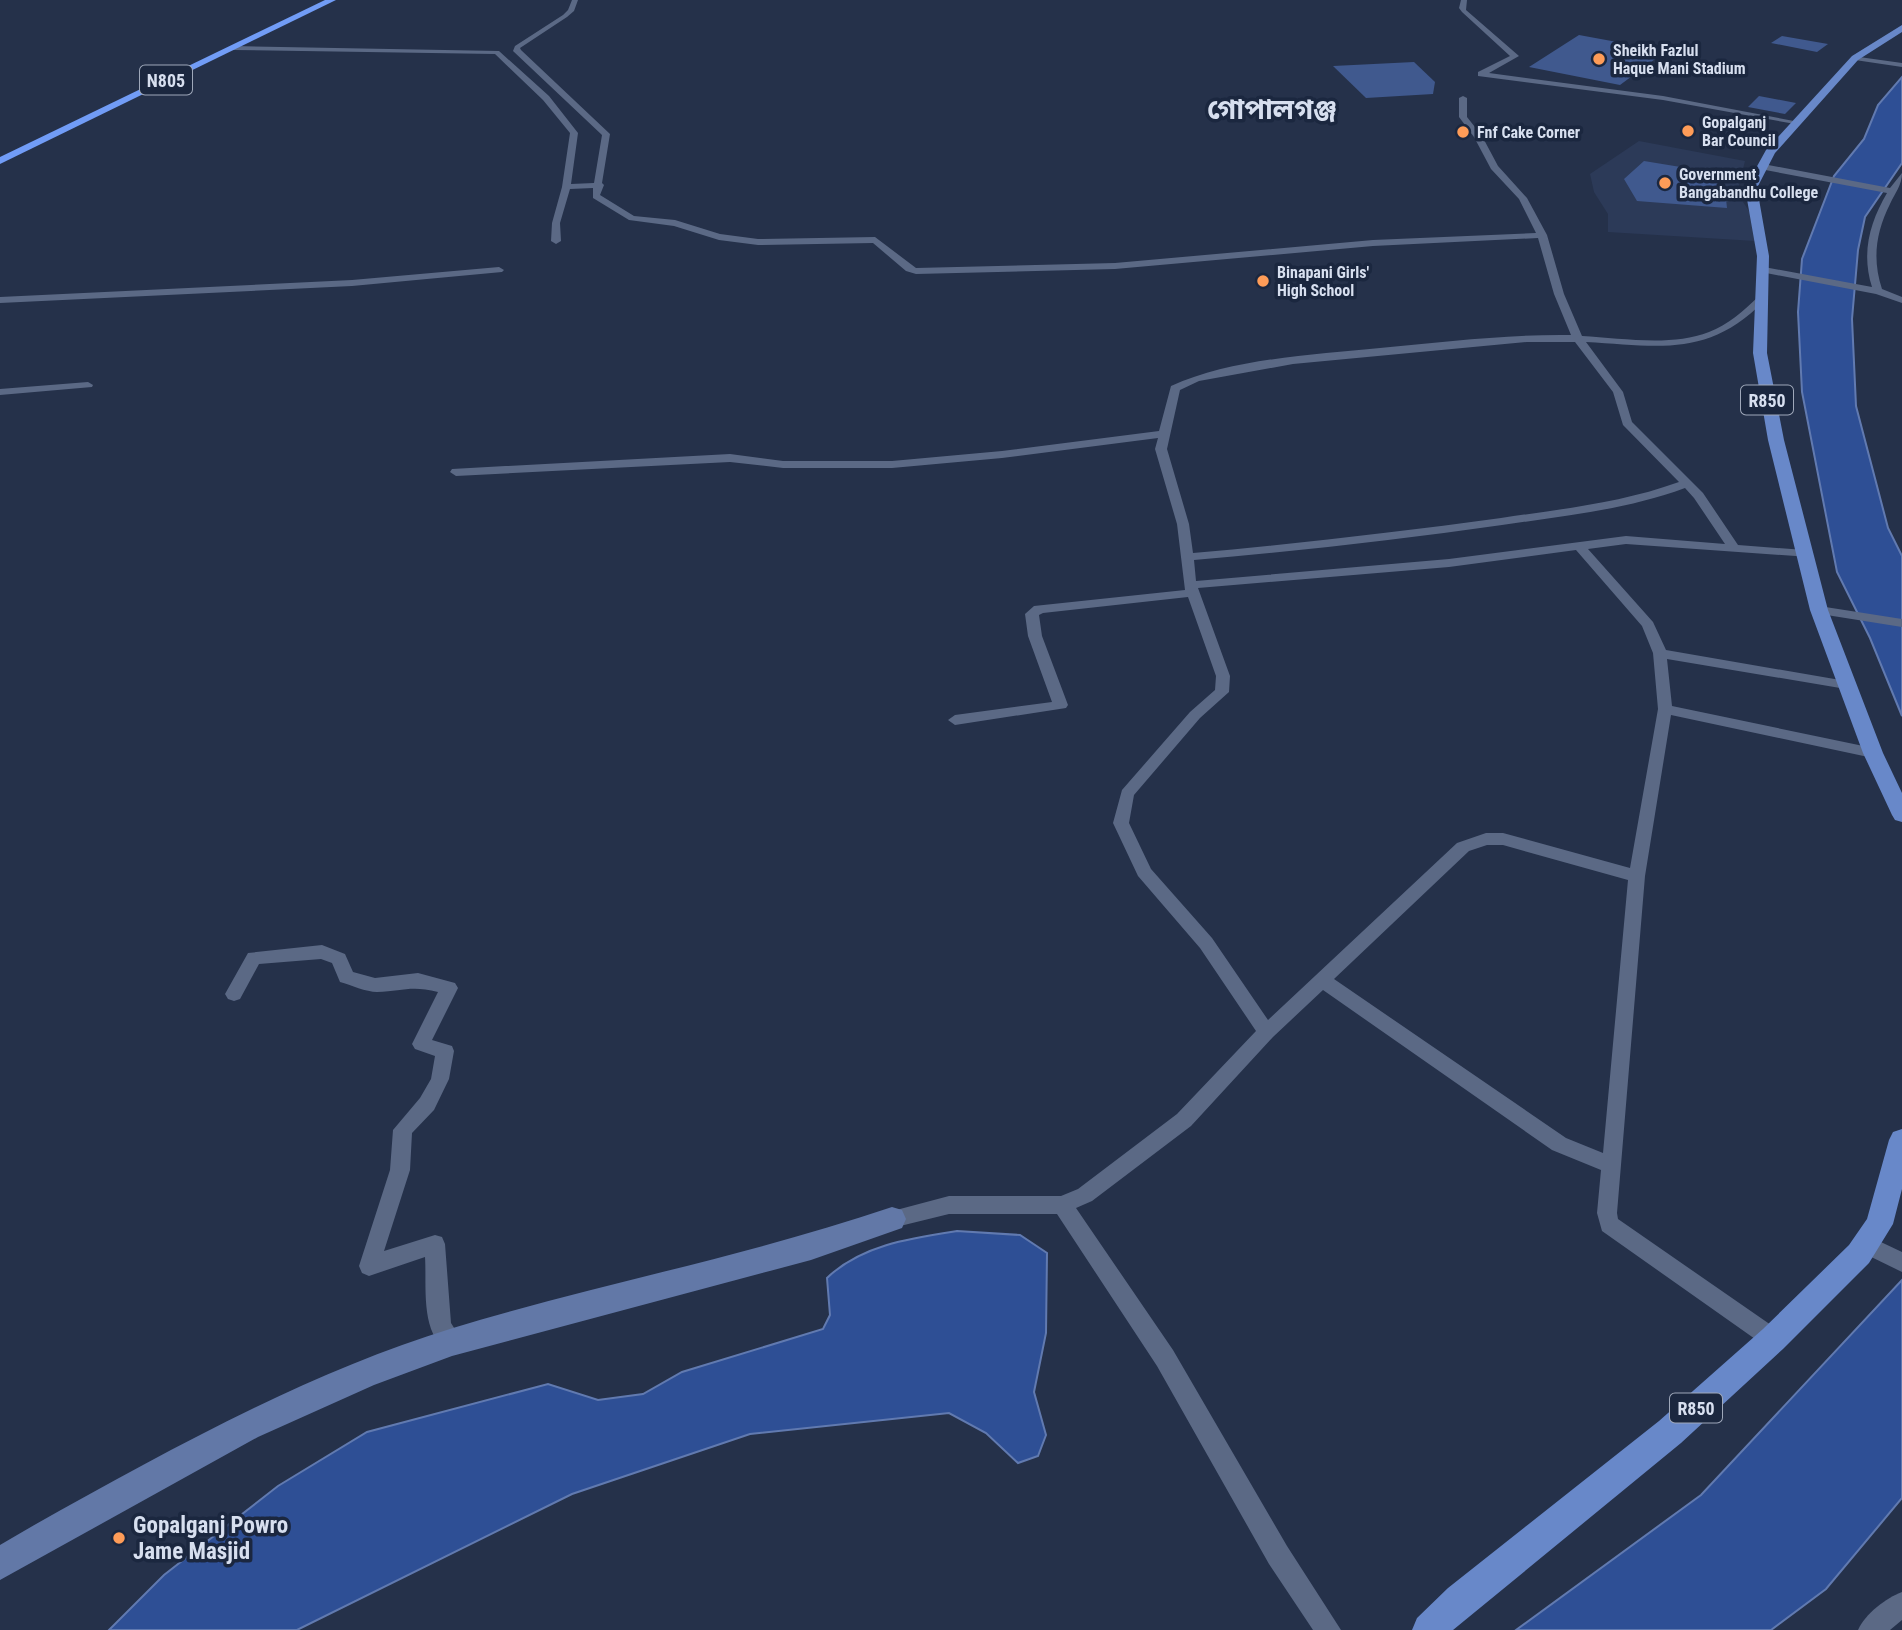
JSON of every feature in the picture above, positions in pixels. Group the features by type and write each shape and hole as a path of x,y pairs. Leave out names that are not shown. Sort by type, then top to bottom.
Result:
{"highway":[{"name":"N805","path":"0,160 332,0"}],"main road":[{"name":"R850","path":"1902,28 1855,58 1770,152 1751,188 1763,270 1760,353 1766,392 1805,554 1819,610 1846,685 1873,753 1902,815"},
{"name":"R850","path":"1429,1630 1460,1600 1670,1432 1773,1339 1866,1244 1879,1224 1902,1140"}],"street":[{"path":"516,51 517,47 571,11 575,0"},
{"path":"1464,0 1464,11 1515,56 1481,74 1666,99 1795,122"},
{"path":"233,48 516,51 607,134 596,196 632,218 675,223 719,237 758,242 875,240 909,270 1115,266 1373,243 1542,235"},
{"path":"499,52 546,98 574,132 568,187 556,223 555,241"},
{"path":"1855,58 1902,65"},
{"path":"1463,98 1463,117 1478,136 1494,167 1523,198 1542,235 1559,294 1578,339 1618,392 1627,423 1716,518 1733,547"},
{"path":"1763,167 1892,191"},
{"path":"1874,290 1869,259 1878,217 1902,176"},
{"path":"568,187 596,186"},
{"path":"0,300 352,283 499,270"},
{"path":"1763,270 1874,290 1902,300"},
{"path":"1874,290 1902,290"},
{"path":"1267,1032 1206,943 1144,872 1121,823 1127,794 1195,715 1222,692 1223,676 1191,589 1183,524 1161,449 1175,388 1180,383 1206,376 1312,360 1430,347 1578,339 1697,339 1729,327 1762,299"},
{"path":"0,391 88,385"},
{"path":"456,472 730,458 765,464 815,466 933,461 1164,434"},
{"path":"1187,558 1382,538 1531,518 1630,502 1686,484"},
{"path":"955,720 1061,705 1034,636 1032,614 1039,609 1191,589 1449,563 1626,540 1805,554"},
{"path":"1580,547 1648,625 1660,653 1665,709 1637,876 1607,1213 1609,1224 1773,1339"},
{"path":"1819,610 1902,623"},
{"path":"1660,653 1846,685"},
{"path":"1665,709 1873,753"},
{"path":"0,1564 48,1534 247,1426 319,1392 452,1342 811,1247 892,1219 948,1205 1062,1205 1085,1195 1184,1120 1267,1032 1463,847 1486,839 1516,842 1637,876"},
{"path":"234,994 254,958 322,951 339,958 346,977 375,985 418,980 449,988 421,1044 444,1051 440,1079 428,1104 403,1130 400,1170 369,1266 435,1244 440,1326 452,1342"},
{"path":"1322,980 1549,1138 1612,1166"},
{"path":"1062,1205 1165,1358 1278,1555 1328,1630"},
{"path":"1866,1244 1898,1260"},
{"path":"1871,1630 1902,1604"}],"shaded area":[{"name":"Sheikh Fazlul Haque Mani Stadium","path":"1579,35 1666,51 1620,85 1529,67"},
{"path":"1782,36 1828,44 1817,52 1771,43"},
{"path":"1414,62 1435,82 1433,94 1366,98 1333,66"},
{"path":"1902,77 1902,163 1865,217 1858,250 1852,319 1856,406 1888,528 1902,556 1902,716 1870,638 1837,572 1802,392 1798,312 1802,259 1834,176 1864,139 1878,105"},
{"path":"1759,96 1796,103 1785,114 1748,107"},
{"name":"Government Bangabandhu College","path":"1639,141 1745,161 1737,193 1751,214 1755,241 1608,232 1608,214 1594,192 1590,174"},
{"path":"1644,161 1705,171 1703,178 1724,181 1727,208 1637,201 1624,179"},
{"path":"957,1231 1020,1235 1047,1253 1046,1333 1034,1392 1046,1435 1038,1456 1018,1463 986,1433 949,1413 750,1434 572,1494 297,1630 109,1630 164,1575 278,1486 367,1432 548,1384 598,1400 643,1394 682,1372 823,1329 830,1315 827,1278 840,1267 871,1250"},
{"path":"1902,1280 1902,1498 1826,1589 1771,1630 1516,1630 1701,1495"}],"place":[{"name":"Sheikh Fazlul Haque Mani Stadium","path":"1599,59"},
{"name":"Gopalganj Bar Council","path":"1688,131"},
{"name":"Fnf Cake Corner","path":"1463,132"},
{"name":"Government Bangabandhu College","path":"1665,183"},
{"name":"Binapani Girls' High School","path":"1263,281"},
{"name":"Gopalganj Powro Jame Masjid","path":"119,1538"}],"district":[{"name":"গোপালগঞ্জ","path":"1272,109"}]}
